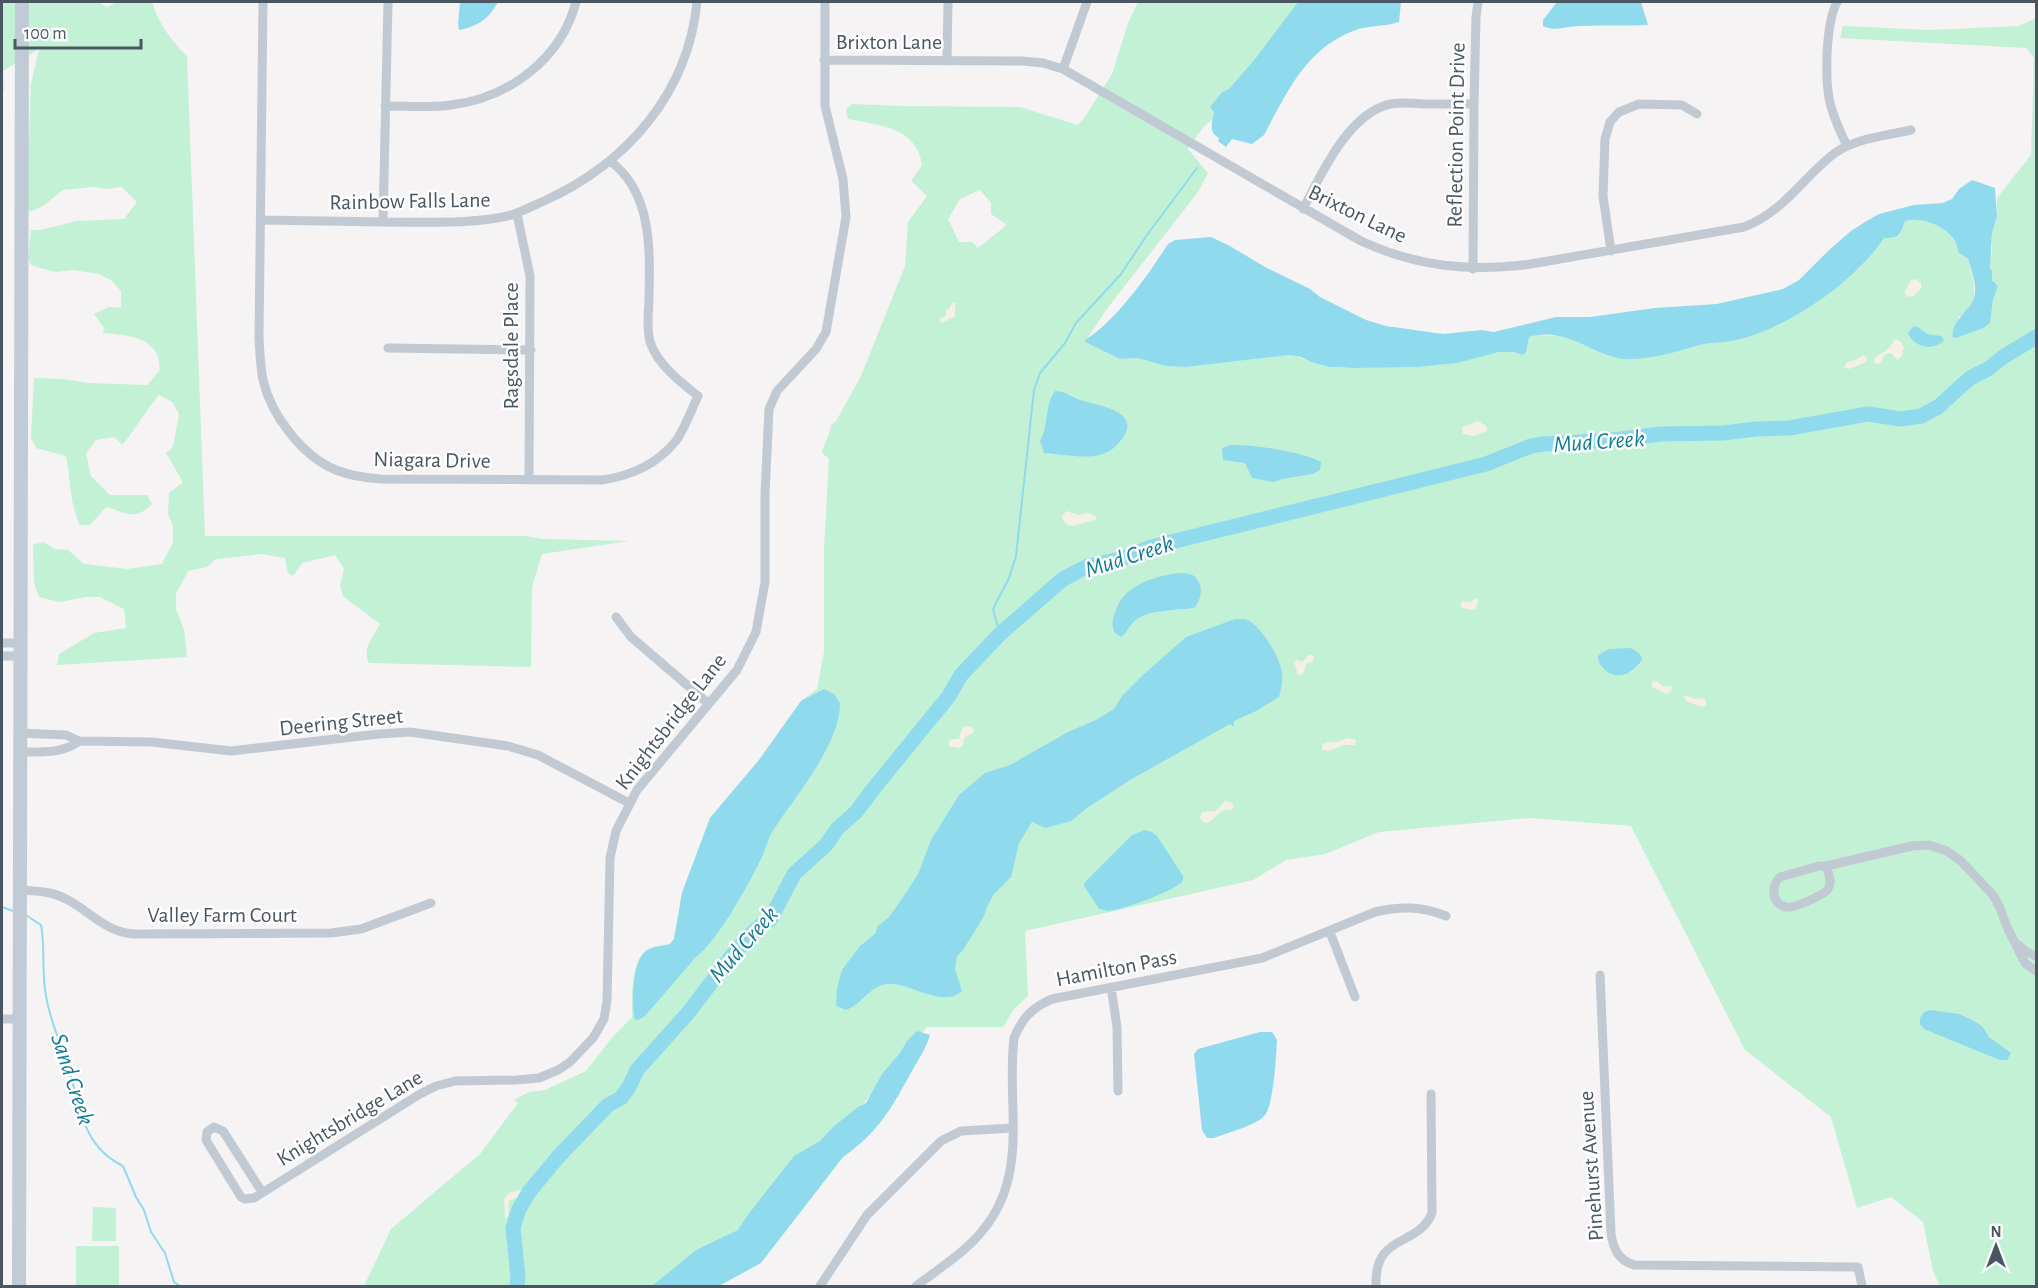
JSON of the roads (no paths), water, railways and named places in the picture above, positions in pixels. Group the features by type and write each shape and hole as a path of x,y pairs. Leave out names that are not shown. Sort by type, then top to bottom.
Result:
{"main road":[{"path":"19,1287 18,918 22,2"}],"street":[{"name":"Niagara Drive","path":"263,2 259,338 262,379 270,401 282,423 318,459 334,469 356,477 381,479 602,480 633,474 676,442 698,396 658,359 650,342 647,322 649,298 647,223 633,186 623,170 610,161"},
{"path":"383,222 388,2"},
{"path":"386,106 449,105 475,101 500,92 523,78 544,60 561,38 576,2"},
{"name":"Rainbow Falls Lane","path":"261,220 464,222 517,214 564,192 595,174 625,148 668,93 682,64 690,40 697,2"},
{"name":"Knightsbridge Lane","path":"262,1192 223,1131 214,1127 207,1132 206,1140 241,1197 254,1198 436,1086 455,1082 539,1078 558,1070 580,1053 601,1025 606,1009 609,858 616,831 629,803 650,772 737,670 756,632 761,615 765,582 765,494 769,409 777,391 816,349 826,332 846,217 843,179 825,106 825,2"},
{"path":"947,61 948,2"},
{"path":"1063,69 1087,2"},
{"name":"Reflection Point Drive","path":"1473,269 1474,104 1478,2"},
{"path":"1837,2 1829,21 1829,91 1834,113 1847,146"},
{"name":"Brixton Lane","path":"824,60 1022,61 1043,63 1063,69 1361,241 1383,251 1439,265 1473,269 1520,266 1729,231 1756,222 1775,210 1828,160 1847,146 1911,130"},
{"path":"1303,209 1348,132 1360,119 1371,112 1389,104 1474,104"},
{"path":"1611,250 1604,196 1605,139 1610,122 1619,111 1639,104 1682,105 1697,114"},
{"name":"Ragsdale Place","path":"517,214 530,276 529,480"},
{"path":"388,348 531,350"},
{"path":"616,617 631,637 708,703"},
{"path":"2,643 20,650"},
{"path":"2,656 20,650"},
{"name":"Deering Street","path":"20,733 66,735 79,741 139,741 231,751 410,732 479,741 527,751 629,803"},
{"name":"Deering Street","path":"20,752 57,750 73,746 79,741"},
{"path":"1826,867 1830,884 1826,892 1789,908 1778,901 1773,889 1776,880 1780,877 1814,867 1826,867 1912,846 1929,845 1947,851 1961,861 1992,895 2025,963 2037,971"},
{"name":"Valley Farm Court","path":"19,896 41,891 60,896 76,904 111,929 134,934 331,933 361,929 431,903"},
{"name":"Hamilton Pass","path":"916,1287 982,1232 994,1215 1008,1185 1011,1167 1014,1038 1019,1025 1039,1005 1052,999 1262,957 1330,932 1375,912 1399,908 1431,910 1446,916"},
{"path":"1330,932 1355,997"},
{"path":"2017,944 2025,951 2037,956"},
{"name":"Pinehurst Avenue","path":"1600,975 1611,1233 1614,1247 1622,1261 1634,1265 1858,1267 1862,1287"},
{"path":"1111,987 1117,1027 1118,1090"},
{"path":"2,1019 19,1019"},
{"path":"1376,1287 1377,1266 1384,1252 1423,1226 1431,1213 1431,1094"},
{"path":"820,1287 867,1215 941,1141 961,1131 1012,1128"}],"water":[{"path":"460,2 498,2 482,21 459,30"},
{"path":"1298,2 1401,2 1399,22 1353,31 1322,49 1299,74 1264,135 1252,144 1232,139 1226,147 1213,133 1214,112 1210,107 1255,59"},
{"path":"1557,2 1641,2 1648,25 1547,28 1543,26 1543,20"},
{"path":"1972,180 1995,188 1997,216 1992,233 1990,267 1992,280 1998,286 1993,300 1990,323 1984,328 1956,338 1953,338 1955,325 1974,299 1974,280 1968,259 1958,252 1952,237 1946,231 1930,222 1912,220 1905,221 1900,233 1896,236 1884,238 1872,254 1839,286 1780,324 1741,339 1700,345 1652,357 1624,359 1567,338 1543,335 1529,337 1526,352 1523,355 1499,352 1457,363 1417,367 1329,367 1290,355 1186,367 1165,366 1138,358 1120,359 1085,342 1120,309 1168,244 1175,240 1211,237 1310,289 1320,297 1366,320 1386,326 1443,334 1482,330 1494,332 1556,317 1590,317 1655,308 1717,304 1783,289 1799,280 1829,250 1865,222 1879,214 1914,205 1943,203 1952,199 1959,189"},
{"path":"1914,326 1927,334 1941,336 1944,340 1930,347 1919,345 1908,333"},
{"path":"1055,391 1106,407 1122,415 1127,427 1119,443 1107,452 1093,456 1044,453 1040,441 1045,429 1049,403"},
{"path":"1231,445 1264,447 1303,455 1321,462 1320,470 1313,474 1274,482 1252,478 1245,463 1223,460 1222,448"},
{"path":"1179,573 1192,575 1199,583 1200,596 1194,608 1149,614 1135,621 1121,637 1115,633 1114,616 1120,601 1126,594 1151,579"},
{"path":"1235,619 1245,619 1251,622 1263,634 1274,651 1282,673 1279,697 1234,721 1234,727 1230,724 1130,780 1071,821 1046,828 1032,822 1019,843 1011,877 994,894 983,918 957,956 955,969 962,991 954,996 946,997 890,984 877,987 846,1010 836,1006 837,988 842,970 860,946 875,934 878,926 889,917 908,890 919,872 931,840 959,795 985,773 1010,765 1114,709 1122,696 1144,674 1186,637"},
{"path":"1631,648 1640,654 1642,660 1629,672 1614,675 1604,669 1600,663 1598,656 1609,649"},
{"path":"824,689 834,694 840,703 833,736 825,752 772,832 756,870 713,939 645,1016 635,1020 633,994 638,963 647,950 670,944 674,939 682,893 710,818 759,760 801,701"},
{"path":"1145,830 1157,836 1183,876 1183,881 1170,890 1136,904 1109,911 1099,909 1084,886 1085,882 1132,835"},
{"path":"1930,1010 1959,1014 1982,1026 1989,1037 2011,1053 2007,1060 2000,1060 1924,1029 1920,1024 1920,1018 1924,1012"},
{"path":"917,1031 930,1035 927,1044 891,1107 867,1138 843,1157 761,1263 719,1286 652,1286 696,1250 738,1230 794,1156 820,1141 833,1127 866,1103 882,1074"},
{"path":"1260,1032 1272,1032 1277,1040 1271,1100 1265,1115 1249,1125 1214,1138 1207,1138 1202,1130 1194,1054 1198,1049"}],"waterway":[{"path":"1000,634 993,609 1009,578 1016,556 1034,390 1040,373 1065,343 1076,323 1121,274 1197,168"},
{"name":"Mud Creek","path":"517,1286 513,1228 519,1209 529,1192 558,1157 608,1105 621,1098 637,1070 688,1013 730,958 751,934 770,920 794,874 826,845 837,829 856,812 949,696 961,675 1000,634 1063,579 1088,566 1121,559 1151,547 1486,464 1531,446 1661,434 1723,433 1789,428 1868,414 1901,419 1921,416 1938,407 1970,378 1988,369 2036,337"},
{"name":"Sand Creek","path":"2,907 16,912"},
{"name":"Sand Creek","path":"24,914 41,925 46,998 83,1120 98,1146 108,1157 123,1166 144,1210 151,1232 165,1253 174,1282 180,1286"}]}
